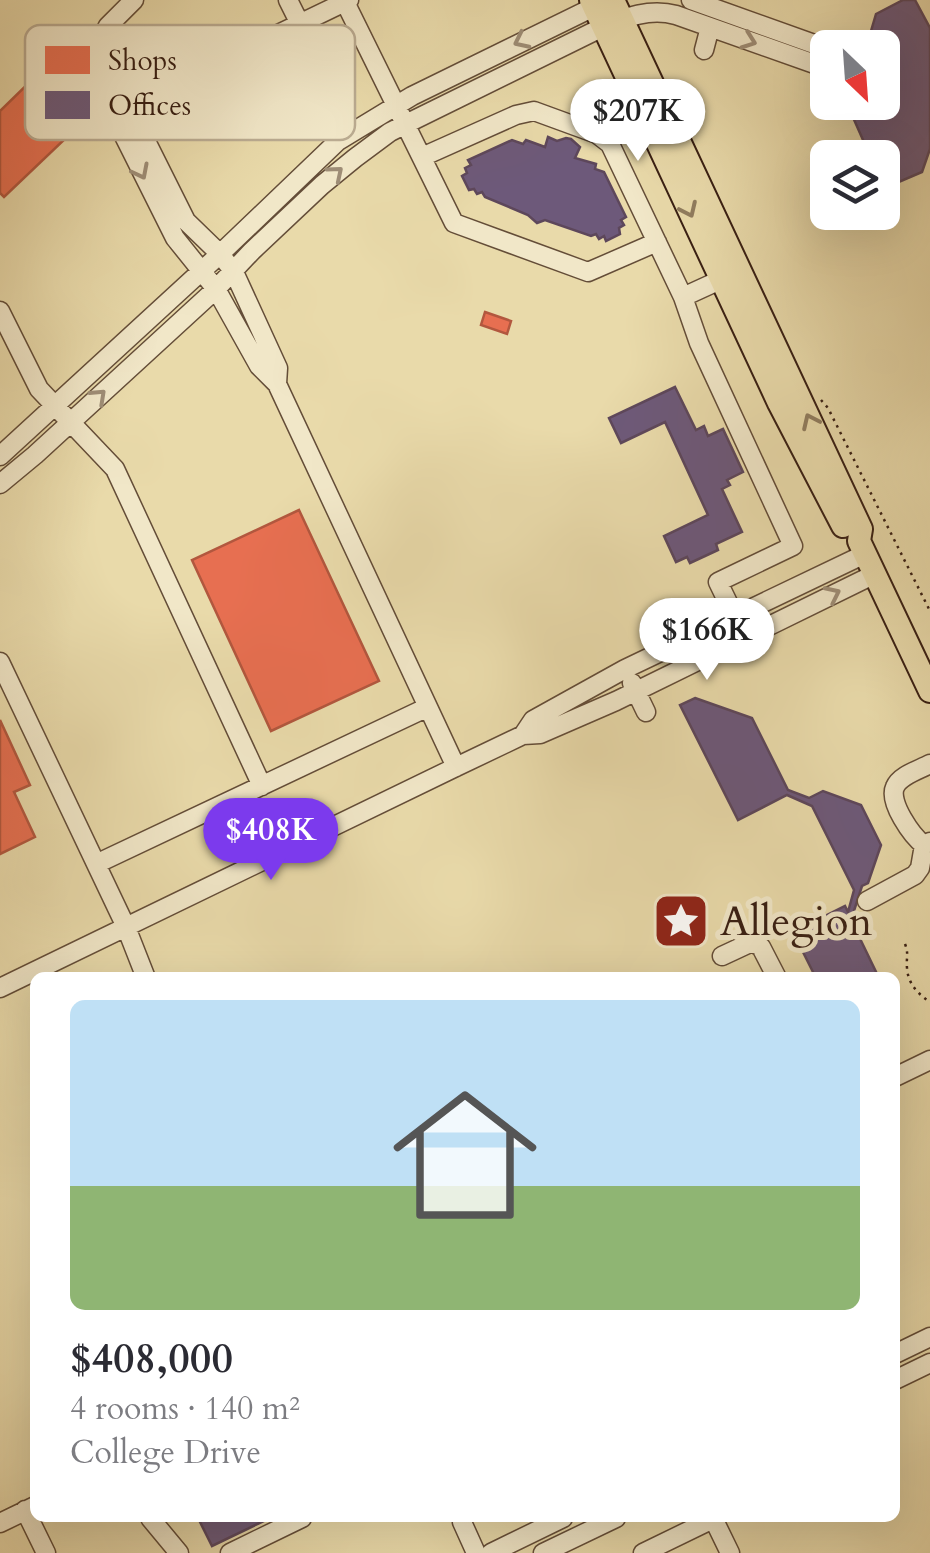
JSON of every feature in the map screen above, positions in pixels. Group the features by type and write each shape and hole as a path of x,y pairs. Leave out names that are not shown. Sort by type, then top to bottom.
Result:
{"main road":[{"path":"605,9 731,275 779,403 850,538 866,556 930,691"}],"street":[{"path":"109,25 134,0"},
{"path":"288,0 300,24 347,1 454,222 588,272 657,242"},
{"path":"691,0 810,52"},
{"path":"355,131 396,104 605,9 659,12 810,54"},
{"path":"0,484 216,289 322,184 372,144 605,9"},
{"path":"704,50 710,27"},
{"path":"422,157 534,110 597,134 610,144 683,296 699,343 793,546 718,582 734,615"},
{"path":"135,140 165,199 175,238 216,289 259,366 277,384 456,767"},
{"path":"0,456 202,271 324,152 342,140"},
{"path":"165,199 234,272 278,368 277,384"},
{"path":"683,296 731,275"},
{"path":"0,311 39,388 115,468 262,786"},
{"path":"523,736 533,720 625,669 866,556"},
{"path":"33,972 456,767 635,691 866,556"},
{"path":"0,662 144,972"},
{"path":"625,669 646,712"},
{"path":"96,864 428,708"},
{"path":"867,902 915,875 920,868 927,844 910,833 893,790 902,778 930,764"},
{"path":"722,956 752,942 761,947 774,972"},
{"path":"0,988 30,973"},
{"path":"900,1074 930,1060"},
{"path":"900,1352 930,1337"},
{"path":"900,1378 930,1363"},
{"path":"0,1522 30,1508"},
{"path":"35,1522 46,1553"},
{"path":"153,1522 180,1553"},
{"path":"230,1553 294,1522"},
{"path":"462,1522 476,1553"},
{"path":"490,1553 555,1522"},
{"path":"543,1553 608,1522"},
{"path":"643,1553 705,1522"},
{"path":"715,1522 730,1553"}],"path":[{"path":"817,394 854,456 930,611"},
{"path":"905,944 911,984 930,1002"}],"building: Shops":[{"path":"25,87 25,140 64,140 4,197 0,193 0,111"},
{"path":"485,312 511,321 507,334 481,325"},
{"path":"299,510 379,681 271,731 192,560"},
{"path":"0,720 30,785 14,792 35,837 0,854"}],"building: Offices":[{"path":"903,0 915,0 930,28 930,149 922,172 900,182 900,140 863,140 854,120 900,120 900,30 871,30 876,14"},
{"path":"548,137 557,141 571,139 580,147 575,158 596,164 595,169 604,172 626,217 621,220 624,225 619,228 620,234 606,241 604,236 599,239 596,234 591,236 545,220 537,223 482,192 469,190 462,176 471,165 468,160 512,140 545,147"},
{"path":"675,387 696,430 704,426 708,436 723,429 743,472 727,480 730,485 722,489 742,532 716,544 718,550 690,563 687,557 676,562 664,536 708,515 665,422 621,443 609,418"},
{"path":"695,698 752,718 788,790 809,798 823,791 861,805 881,845 851,920 876,972 813,972 793,932 845,906 848,912 854,890 812,806 787,795 738,820 680,705"},
{"path":"200,1522 262,1522 212,1546"}],"place":[{"name":"Allegion","path":"681,921"}]}
